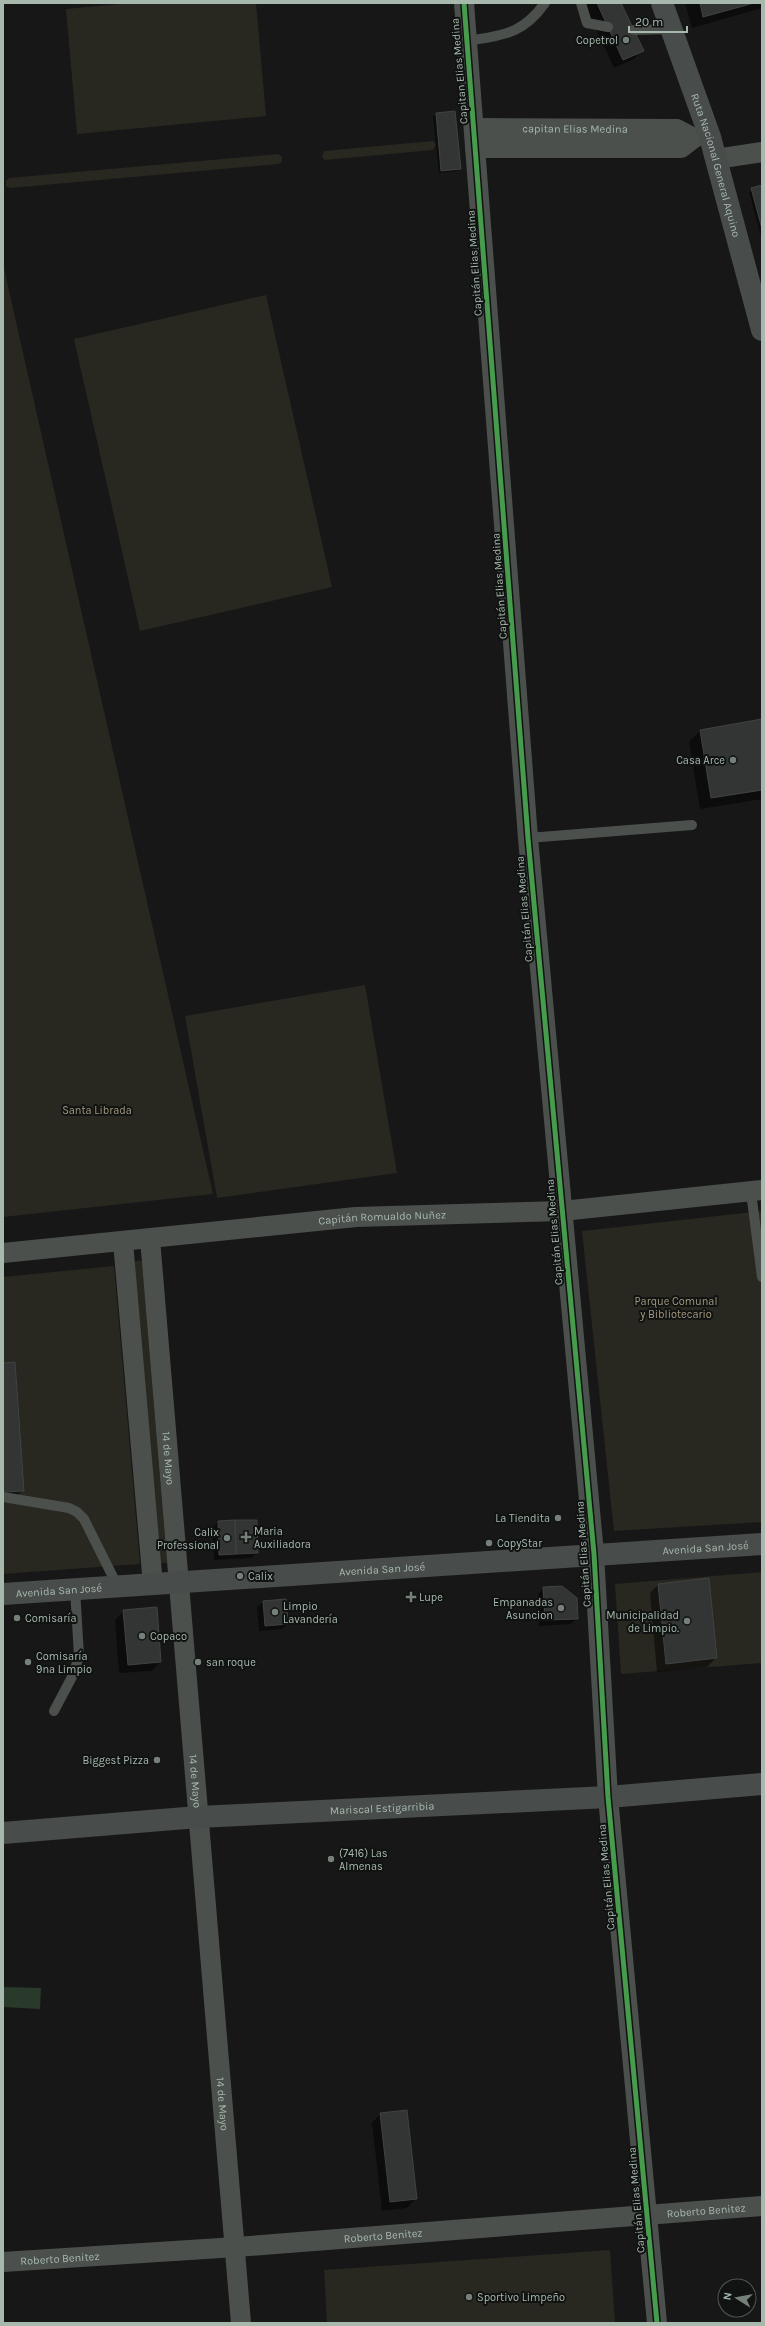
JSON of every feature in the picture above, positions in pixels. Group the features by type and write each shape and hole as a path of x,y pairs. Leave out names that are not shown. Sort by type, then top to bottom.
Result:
{"main road":[{"name":"Ruta Nacional General Aquino","path":"662,3 672,29 702,137 716,159 762,330"},
{"name":"Avenida San José","path":"3,1594 762,1544"},
{"name":"Mariscal Estigarribia","path":"3,1833 198,1817 608,1797 762,1784"}],"street":[{"name":"Capitan Elias Medina","path":"464,3 474,138 681,148 702,137"},
{"name":"capitan Elias Medina","path":"474,138 676,129 702,137"},
{"name":"Capitán Elias Medina","path":"474,138 528,838 594,1554 608,1797 657,2323"},
{"path":"716,159 762,152"},
{"name":"Capitán Romualdo Nuñez","path":"3,1253 356,1218 562,1211 756,1191"},
{"name":"14 de Mayo","path":"150,1239 180,1583 198,1817 236,2247 240,2323"},
{"path":"124,1242 153,1584"},
{"name":"Roberto Benitez","path":"3,2262 236,2247 762,2206"}],"lane":[{"path":"467,41 510,33 526,24 546,3"},
{"path":"581,3 587,23 608,27"},
{"path":"634,30 672,29"},
{"path":"528,838 692,825"},
{"path":"756,1191 762,1277"},
{"path":"3,1497 69,1508 77,1512 84,1519 118,1587"},
{"path":"54,1711 73,1675 79,1656 75,1590"}],"green space":[{"path":"131,3 256,3 266,116 77,134 66,9"},
{"path":"433,141 436,144 433,150 325,160 322,157 324,151"},
{"path":"278,154 282,157 282,161 279,164 10,188 6,186 6,181 9,178"},
{"name":"Santa Librada","path":"3,264 213,1194 3,1217"},
{"path":"266,295 332,587 140,631 74,339"},
{"path":"365,985 397,1173 217,1198 185,1016"},
{"name":"Parque Comunal y Bibliotecario","path":"762,1211 762,1522 614,1531 582,1231"},
{"path":"139,1260 142,1262 167,1563 161,1563 134,1262"},
{"path":"114,1266 140,1564 3,1574 3,1277"},
{"path":"762,1572 762,1663 621,1674 615,1584"},
{"name":"Sportivo Limpeño","path":"610,2250 615,2323 327,2323 324,2270"}],"shaded area":[{"path":"4,1987 41,1988 40,2009 3,2007"}],"building":[{"name":"Copetrol","path":"597,3 621,3 644,51 623,60"},
{"path":"700,3 754,3 703,17"},
{"path":"455,111 461,169 441,171 436,113"},
{"path":"762,185 762,229 751,188"},
{"name":"Casa Arce","path":"762,719 762,790 711,798 700,730"},
{"path":"15,1362 24,1491 3,1492 3,1363"},
{"name":"Maria Auxiliadora","path":"235,1520 257,1520 258,1553 236,1554"},
{"name":"Calix Professional","path":"235,1520 236,1554 219,1555 218,1521"},
{"name":"Municipalidad de Limpio.","path":"709,1578 717,1658 666,1664 658,1584"},
{"name":"Empanadas Asuncion","path":"562,1586 577,1598 578,1619 545,1620 543,1587"},
{"name":"Limpio Lavandería","path":"286,1599 288,1624 265,1626 263,1601"},
{"name":"Copaco","path":"157,1607 161,1662 128,1665 123,1610"},
{"path":"407,2110 417,2199 390,2202 380,2113"}],"cycle path":[{"path":"464,3 528,838 594,1554 608,1797 657,2323"}],"place":[{"name":"Copetrol","path":"626,40"},
{"name":"Casa Arce","path":"733,760"},
{"name":"La Tiendita","path":"558,1518"},
{"name":"Maria Auxiliadora","path":"246,1537"},
{"name":"Calix Professional","path":"227,1538"},
{"name":"CopyStar","path":"489,1543"},
{"name":"Calix","path":"240,1576"},
{"name":"Lupe","path":"411,1597"},
{"name":"Empanadas Asuncion","path":"561,1608"},
{"name":"Limpio Lavandería","path":"275,1612"},
{"name":"Comisaría","path":"17,1618"},
{"name":"Municipalidad de Limpio.","path":"687,1621"},
{"name":"Copaco","path":"142,1636"},
{"name":"Comisaría 9na Limpio","path":"28,1662"},
{"name":"san roque","path":"198,1662"},
{"name":"Biggest Pizza","path":"157,1760"},
{"name":"(7416) Las Almenas","path":"331,1859"},
{"name":"Sportivo Limpeño","path":"469,2297"}]}
